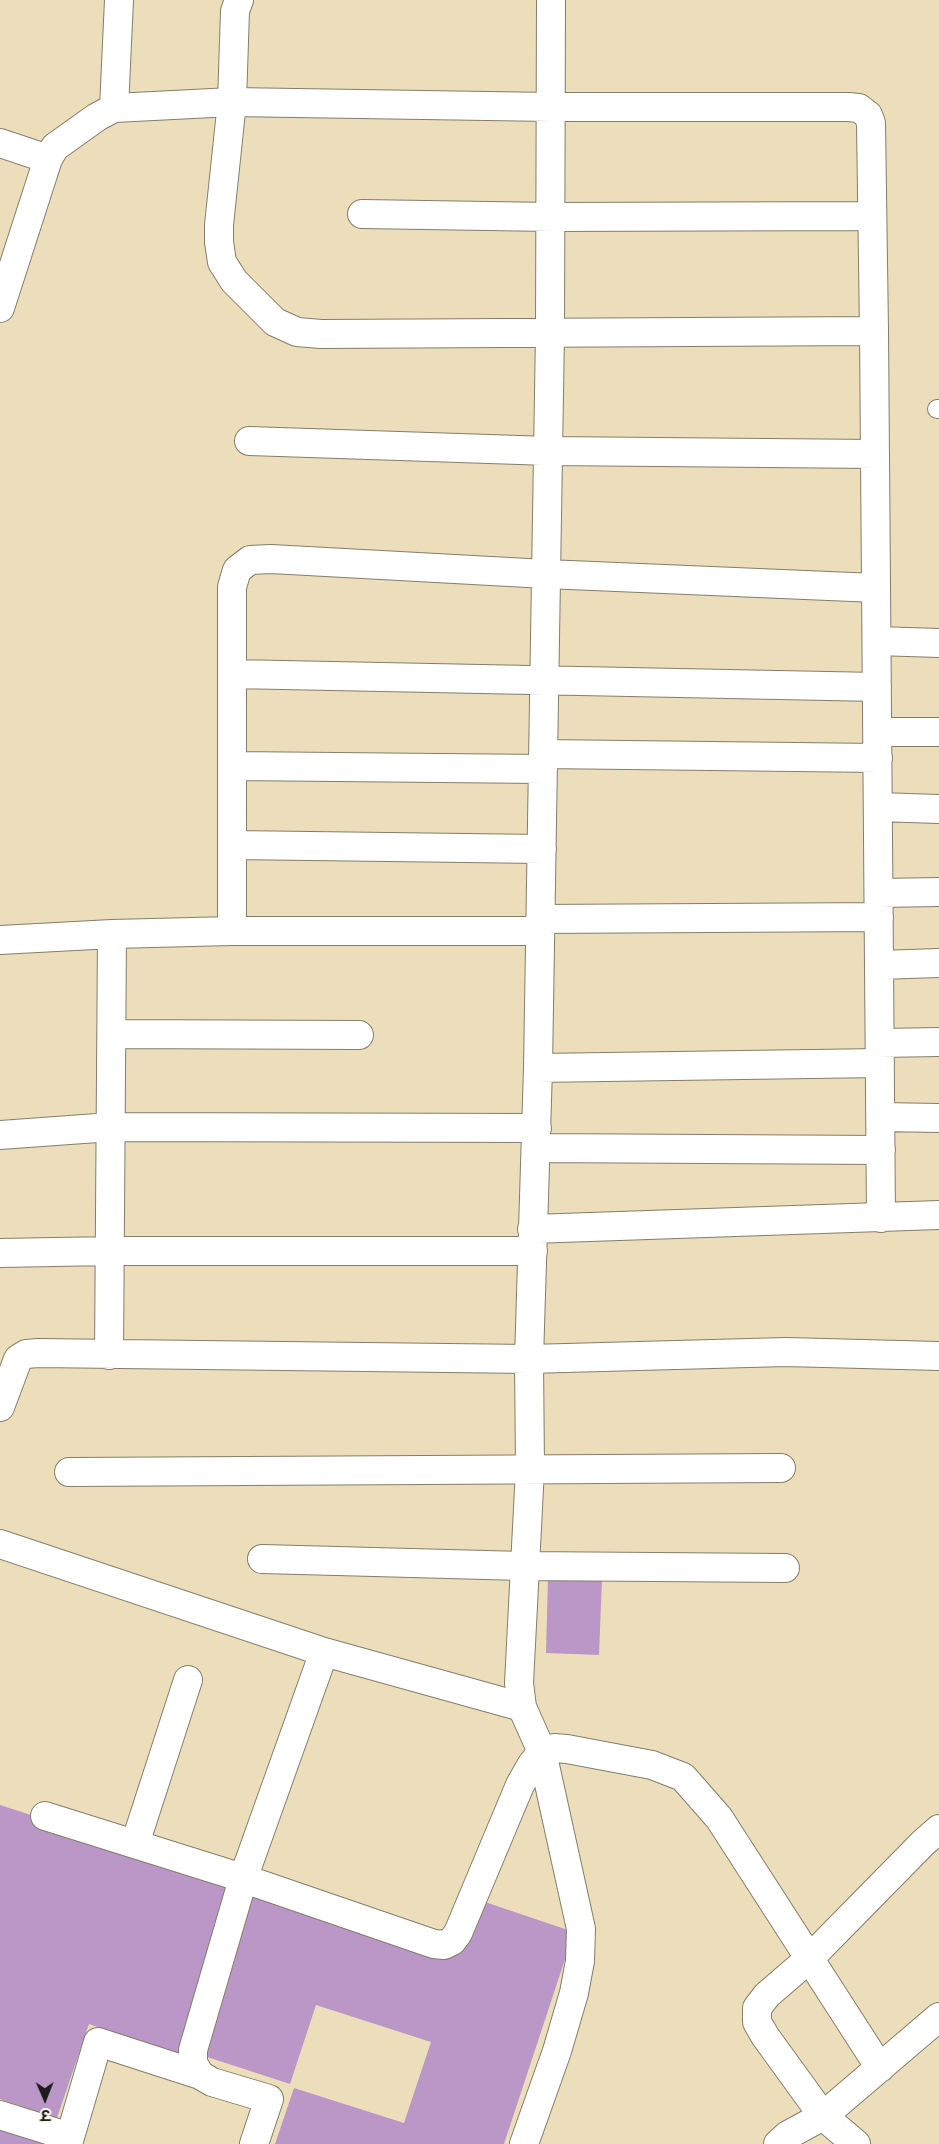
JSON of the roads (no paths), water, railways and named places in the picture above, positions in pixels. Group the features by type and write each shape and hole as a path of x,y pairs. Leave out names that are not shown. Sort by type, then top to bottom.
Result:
{"street":[{"path":"114,108 119,0"},
{"path":"239,0 236,11 232,102 219,225 222,262 234,281 275,322 297,332 321,334 874,331"},
{"path":"524,2144 557,2051 574,1993 580,1961 581,1929 542,1752 522,1707 519,1683 523,1566 530,1469 529,1359 538,1068 549,451 552,0"},
{"path":"0,308 6,270 48,159 55,147 97,117 114,108 232,102 551,107 859,108 868,115 871,123 874,331 881,1218"},
{"path":"0,143 48,159"},
{"path":"362,214 551,217 872,216"},
{"path":"250,441 549,451 875,454"},
{"path":"232,931 232,587 237,570 250,560 271,559 546,574 876,588"},
{"path":"877,641 939,643"},
{"path":"233,674 877,687"},
{"path":"233,766 543,762 878,745 939,732"},
{"path":"878,807 939,809"},
{"path":"233,845 542,849"},
{"path":"0,940 112,934 540,925 879,905 939,892"},
{"path":"109,1355 112,934"},
{"path":"879,965 939,963"},
{"path":"112,1034 359,1035"},
{"path":"538,1068 880,1053 939,1042"},
{"path":"880,1117 939,1118"},
{"path":"0,1135 111,1127 536,1138 881,1150"},
{"path":"0,1253 532,1240 939,1215"},
{"path":"0,1406 18,1359 26,1354 529,1359 786,1352 939,1356"},
{"path":"68,1472 781,1468"},
{"path":"0,1544 324,1652 522,1707"},
{"path":"262,1559 523,1566 785,1568"},
{"path":"200,2074 193,2063 193,2050 243,1879 324,1652"},
{"path":"135,1844 188,1680"},
{"path":"45,1816 243,1879 434,1944 444,1944 452,1941 458,1933 520,1785 532,1764 542,1752 554,1748 567,1749 652,1766 683,1777 719,1818 880,2068"},
{"path":"856,2144 823,2116 765,2036 757,2022 757,2008 767,1995 810,1958 922,1843 939,1829"},
{"path":"778,2144 788,2135 823,2116 939,2017"},
{"path":"0,2115 69,2140 98,2042 200,2074 212,2082 269,2099 254,2144"}]}
